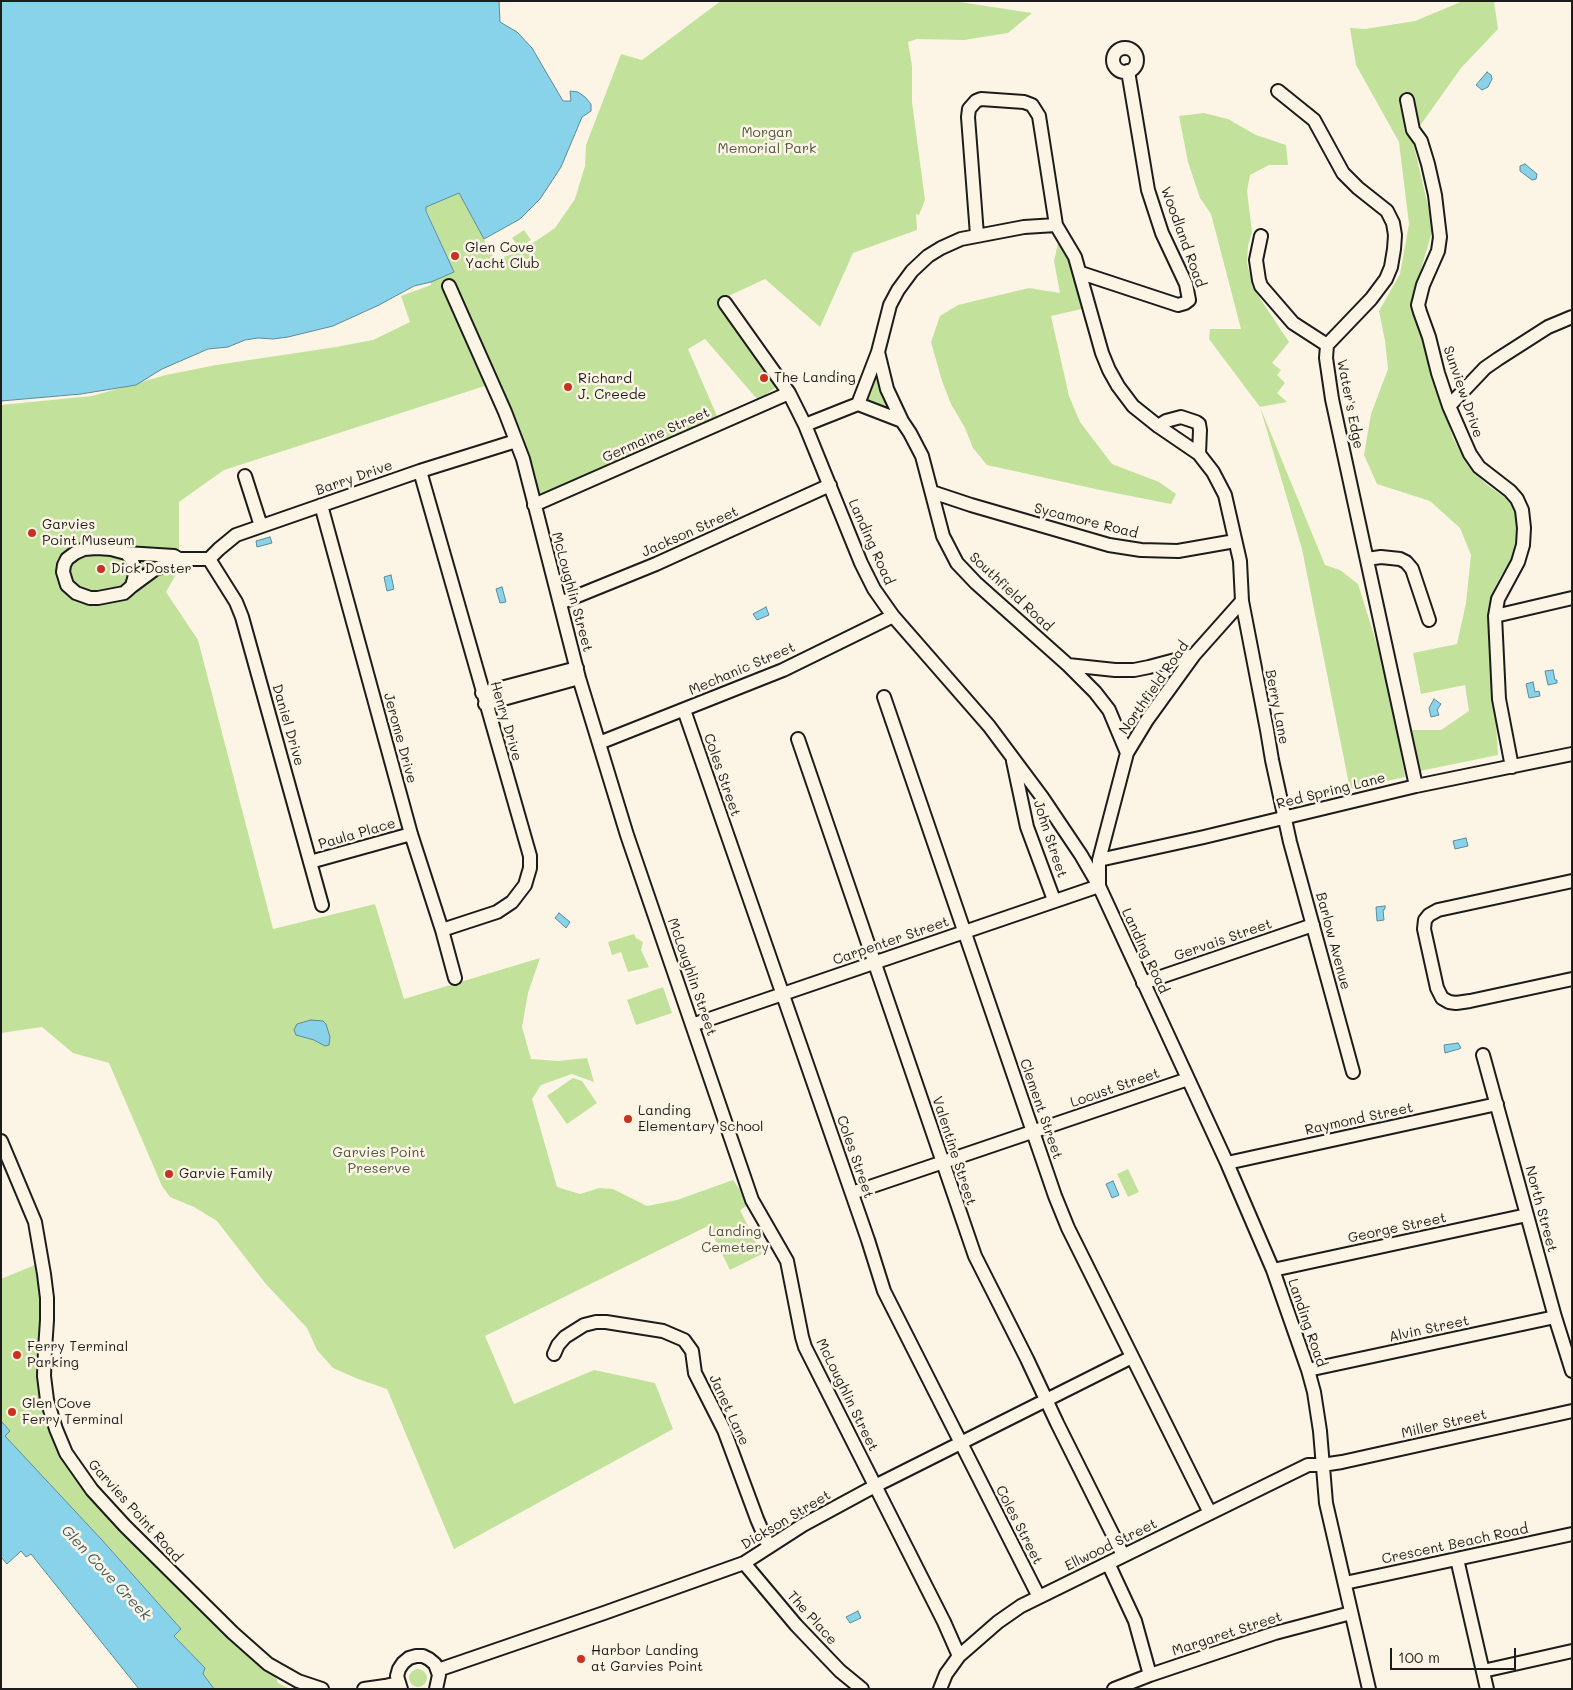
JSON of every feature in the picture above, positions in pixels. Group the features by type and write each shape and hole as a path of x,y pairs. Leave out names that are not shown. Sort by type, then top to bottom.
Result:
{"street":[{"name":"Woodland Road","path":"1080,273 1178,306 1189,300 1186,284 1162,233 1148,190 1128,72"},
{"name":"Water's Edge","path":"1278,91 1314,120 1343,173 1386,211 1393,223 1395,235 1394,249 1391,267 1386,279 1371,299 1327,345 1326,358 1332,399 1416,786"},
{"path":"977,235 968,117 970,106 981,99 1024,102 1032,105 1037,112 1041,125 1056,226 1071,248 1080,273 1102,353 1109,370 1133,406 1199,454 1213,472 1222,489 1230,516 1240,561 1242,602"},
{"name":"Sunview Drive","path":"1407,100 1413,130 1421,141 1428,164 1435,195 1440,237 1438,251 1418,305 1449,406 1470,454 1480,467 1510,491 1522,510 1523,545 1518,562 1498,599 1496,616 1499,699 1512,766"},
{"path":"858,404 878,352 890,305 912,271 928,256 961,239 977,235 1024,226 1056,226"},
{"path":"1261,236 1256,260 1259,280 1262,286 1294,323 1327,345"},
{"name":"McLoughlin Street","path":"449,286 523,459 578,673 627,835 752,1200 787,1260 805,1347 944,1622 959,1656"},
{"name":"Landing Road","path":"725,303 789,393 805,425 861,563 874,589 893,616 989,726 1082,855 1099,886 1227,1163 1273,1270 1308,1370 1316,1402 1320,1431 1326,1503 1369,1689"},
{"path":"1449,406 1486,368 1498,359 1548,327 1572,317"},
{"name":"Southfield Road","path":"878,352 887,389 902,421 920,451 942,536 957,563 984,590 1068,664 1095,692 1109,710 1127,753"},
{"name":"Germaine Street","path":"534,505 789,393"},
{"path":"805,425 858,404 902,421"},
{"path":"1158,426 1166,421 1181,417 1199,424 1199,454"},
{"name":"Barry Drive","path":"209,559 236,535 420,471 516,441"},
{"name":"Henry Drive","path":"420,471 530,856 530,868 525,885 520,894 505,908 442,930"},
{"path":"244,476 261,526"},
{"name":"Jackson Street","path":"560,603 656,564 830,485"},
{"name":"Sycamore Road","path":"932,492 1109,545 1141,550 1178,551 1235,541"},
{"name":"Jerome Drive","path":"321,505 411,834 442,930 455,978"},
{"path":"179,559 156,570 118,595 90,598 76,594 64,579 64,565 67,559 84,549 111,549 126,553 174,556 179,559 209,559"},
{"path":"126,553 136,570 132,586"},
{"path":"1367,559 1381,557 1400,559 1406,562 1412,569 1429,620"},
{"name":"Daniel Drive","path":"209,559 236,602 242,617 322,905"},
{"path":"1496,616 1572,598"},
{"name":"Northfield Road","path":"1099,886 1099,860 1127,753 1147,720 1194,655 1242,602"},
{"name":"Berry Lane","path":"1242,602 1285,818"},
{"name":"Mechanic Street","path":"599,744 782,670 893,616"},
{"path":"1068,664 1115,670 1134,670 1194,655"},
{"path":"484,699 578,673"},
{"name":"Clement Street","path":"884,697 1054,1196 1068,1228 1210,1513"},
{"name":"Coles Street","path":"684,710 890,1305 1039,1597"},
{"name":"Valentine Street","path":"798,739 975,1256 1124,1555"},
{"name":"Red Spring Lane","path":"1099,860 1416,786 1572,754"},
{"name":"John Street","path":"1012,757 1027,827 1054,900"},
{"name":"Barlow Avenue","path":"1285,818 1353,1072"},
{"name":"Paula Place","path":"310,862 411,834"},
{"path":"1572,881 1438,910 1429,915 1425,920 1424,929 1437,988 1442,998 1449,1002 1470,1001 1572,979"},
{"name":"Carpenter Street","path":"692,1025 1099,886"},
{"name":"Gervais Street","path":"1143,983 1313,925"},
{"name":"North Street","path":"1483,1055 1555,1317 1572,1371"},
{"name":"Locust Street","path":"852,1193 1188,1079"},
{"name":"Raymond Street","path":"1227,1163 1497,1104"},
{"name":"Garvies Point Road","path":"1,1141 35,1222 47,1298 44,1376 47,1400 66,1454 92,1490 125,1526 232,1633 268,1664 298,1681 322,1689"},
{"name":"George Street","path":"1273,1270 1527,1214"},
{"name":"Alvin Street","path":"1308,1370 1555,1317"},
{"name":"Janet Lane","path":"554,1354 558,1344 570,1333 584,1325 602,1321 663,1331 684,1340 692,1351 696,1374 724,1430 757,1519 770,1547"},
{"name":"Dickson Street","path":"438,1670 577,1623 744,1563 803,1525 875,1486 1132,1357"},
{"name":"Miller Street","path":"1322,1465 1572,1411"},
{"name":"Ellwood Street","path":"940,1689 946,1674 959,1656 998,1622 1021,1606 1308,1465 1322,1465"},
{"name":"Crescent Beach Road","path":"1345,1584 1572,1534"},
{"path":"1457,1559 1488,1689"},
{"path":"1108,1562 1135,1621 1150,1675"},
{"name":"The Place","path":"744,1563 802,1631 840,1671 862,1689"},
{"name":"Margaret Street","path":"1114,1689 1275,1633 1351,1613"},
{"path":"1483,1671 1572,1651"},
{"path":"364,1689 400,1686 397,1676 403,1663 416,1656 429,1659 435,1664 438,1670 439,1682 436,1689"}],"green space":[{"name":"Garvies Point Preserve","path":"721,1 953,1 1032,13 1008,33 964,40 917,39 908,42 912,66 912,102 925,200 919,215 916,214 917,230 853,253 820,327 765,279 718,301 778,386 758,400 705,339 688,349 720,423 535,504 491,384 224,470 179,502 179,569 166,592 198,640 273,929 375,904 404,999 540,958 528,993 522,1027 531,1059 558,1061 587,1058 594,1082 572,1074 541,1085 532,1099 557,1187 580,1194 599,1188 613,1189 647,1206 677,1200 733,1180 750,1204 740,1210 762,1254 730,1270 708,1226 485,1336 514,1404 594,1370 655,1383 673,1429 454,1549 387,1389 333,1368 317,1350 307,1328 265,1283 217,1221 194,1207 170,1197 162,1186 109,1063 73,1053 42,1027 1,1033 1,405 92,396 166,375 216,365 373,340 410,322 401,296 431,285 431,282 454,272 425,207 459,193 495,260 521,251 555,228 575,199 585,166 586,145 621,54 642,60"},
{"path":"1463,1 1494,1 1498,29 1461,68 1412,137 1433,228 1411,304 1453,438 1468,465 1486,484 1511,502 1517,518 1516,541 1512,558 1491,597 1489,618 1498,755 1420,771 1412,730 1441,730 1469,711 1465,685 1421,694 1413,653 1457,644 1466,603 1471,555 1460,528 1430,501 1377,484 1364,455 1371,414 1388,369 1379,311 1400,274 1409,224 1399,142 1356,65 1350,28 1365,29 1415,21"},
{"path":"1204,113 1228,119 1256,135 1286,145 1288,165 1269,165 1250,175 1247,191 1252,232 1248,246 1247,263 1253,288 1289,342 1272,363 1281,370 1277,375 1285,383 1277,393 1287,402 1260,407 1209,339 1210,329 1241,329 1211,214 1200,198 1188,162 1179,116"},
{"path":"524,230 531,240 519,248 512,238"},
{"path":"1063,242 1086,308 1051,316 1069,396 1080,422 1112,464 1159,482 1176,494 1171,504 987,465 973,448 965,428 951,404 942,381 931,342 940,316 958,305 1029,288 1060,293 1054,261 1058,243"},
{"path":"879,370 892,408 864,401"},
{"path":"1260,407 1325,565 1340,570 1358,584 1383,664 1405,777 1350,789 1302,549"},
{"path":"634,934 636,938 643,942 641,950 649,967 628,972 621,952 612,955 608,942"},
{"path":"663,987 672,1013 636,1025 627,1000"},
{"path":"573,1078 582,1081 597,1103 567,1124 547,1096"},
{"path":"1128,1169 1139,1192 1128,1197 1117,1174"},
{"path":"42,1262 48,1400 78,1472 274,1671 278,1683 290,1689 214,1689 203,1674 204,1668 174,1635 181,1629 102,1540 1,1432 1,1279"},
{"path":"414,1669 422,1669 427,1674 425,1685 414,1687 409,1682 409,1674"}],"water":[{"path":"1,1 499,1 500,22 517,32 532,48 563,101 571,101 570,91 578,92 591,104 591,111 582,117 561,167 540,199 520,219 484,239 459,193 426,207 426,211 454,272 431,282 414,286 379,305 333,326 288,337 258,338 245,340 228,347 208,349 162,369 136,385 81,394 1,401"},
{"path":"1487,72 1491,75 1492,79 1488,87 1482,90 1476,85"},
{"path":"1525,164 1537,174 1536,179 1532,180 1520,171 1520,166"},
{"path":"270,537 272,543 257,547 256,541"},
{"path":"391,575 394,589 387,591 384,577"},
{"path":"502,587 506,602 500,603 496,589"},
{"path":"766,607 769,615 757,620 753,614"},
{"path":"1553,670 1557,683 1548,685 1545,671"},
{"path":"1533,682 1535,692 1539,691 1540,696 1529,698 1526,684"},
{"path":"1434,699 1441,704 1437,710 1439,715 1431,717 1429,708"},
{"path":"1466,838 1468,846 1455,849 1453,841"},
{"path":"1385,906 1383,910 1384,920 1377,921 1376,907"},
{"path":"559,913 570,922 566,928 555,918"},
{"path":"311,1020 323,1021 326,1024 330,1037 329,1045 325,1046 314,1040 296,1035 294,1030 297,1024"},
{"path":"1458,1043 1461,1048 1445,1053 1444,1045"},
{"path":"1113,1181 1119,1195 1112,1198 1106,1184"},
{"name":"Glen Cove Creek","path":"1,1421 10,1431 5,1436 102,1540 181,1629 174,1636 205,1668 203,1674 214,1689 139,1689 31,1554 26,1557 21,1551 7,1564 1,1557"},
{"path":"858,1611 861,1618 850,1623 846,1617"}],"place":[{"name":"Glen Cove Yacht Club","path":"455,256"},
{"name":"The Landing","path":"764,378"},
{"name":"Richard J. Creede","path":"568,387"},
{"name":"Garvies Point Museum","path":"32,533"},
{"name":"Dick Doster","path":"101,569"},
{"name":"Landing Elementary School","path":"628,1119"},
{"name":"Garvie Family","path":"169,1174"},
{"name":"Ferry Terminal Parking","path":"17,1355"},
{"name":"Glen Cove Ferry Terminal","path":"12,1412"},
{"name":"Harbor Landing at Garvies Point","path":"581,1659"}],"park label":[{"name":"Morgan Memorial Park","path":"767,142"},
{"name":"Landing Cemetery","path":"735,1240"}]}
